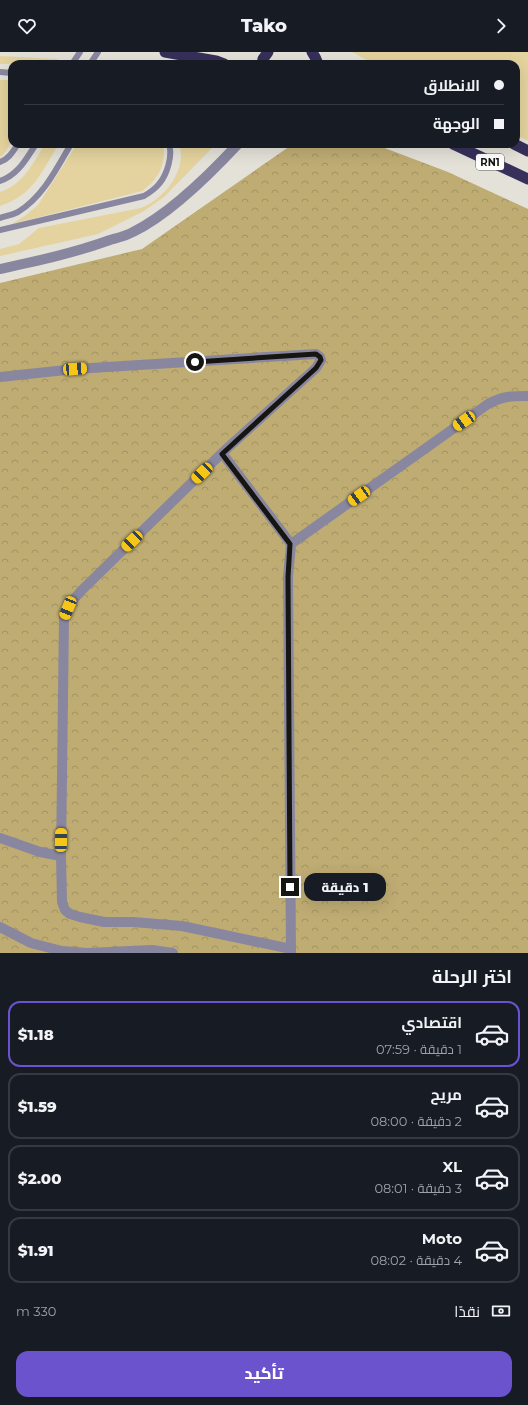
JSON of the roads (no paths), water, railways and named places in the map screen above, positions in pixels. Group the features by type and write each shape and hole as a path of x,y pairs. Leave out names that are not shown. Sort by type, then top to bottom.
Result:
{"highway":[{"path":"164,52 210,60"},
{"name":"RN1","path":"462,148 528,179"}],"street":[{"path":"0,269 91,247 132,232 153,220 183,197 234,148"},
{"path":"0,377 75,369 316,354 320,357 321,360 316,368 222,454 82,590 68,608 64,617 61,856 62,902 65,910 70,914 104,922 134,922 182,926 291,951 288,577 290,544 222,454"},
{"path":"290,544 488,404 499,398 509,396 528,396"},
{"path":"0,838 40,852 61,856"},
{"path":"0,927 31,943 62,951 87,953 152,950 173,953"}],"lane":[{"path":"0,162 4,161 10,156 15,148"},
{"path":"0,181 12,175 19,169 33,148"},
{"path":"0,218 16,212 28,205 53,175 69,148"},
{"path":"3,230 144,196 159,184 169,167 171,148"}]}
